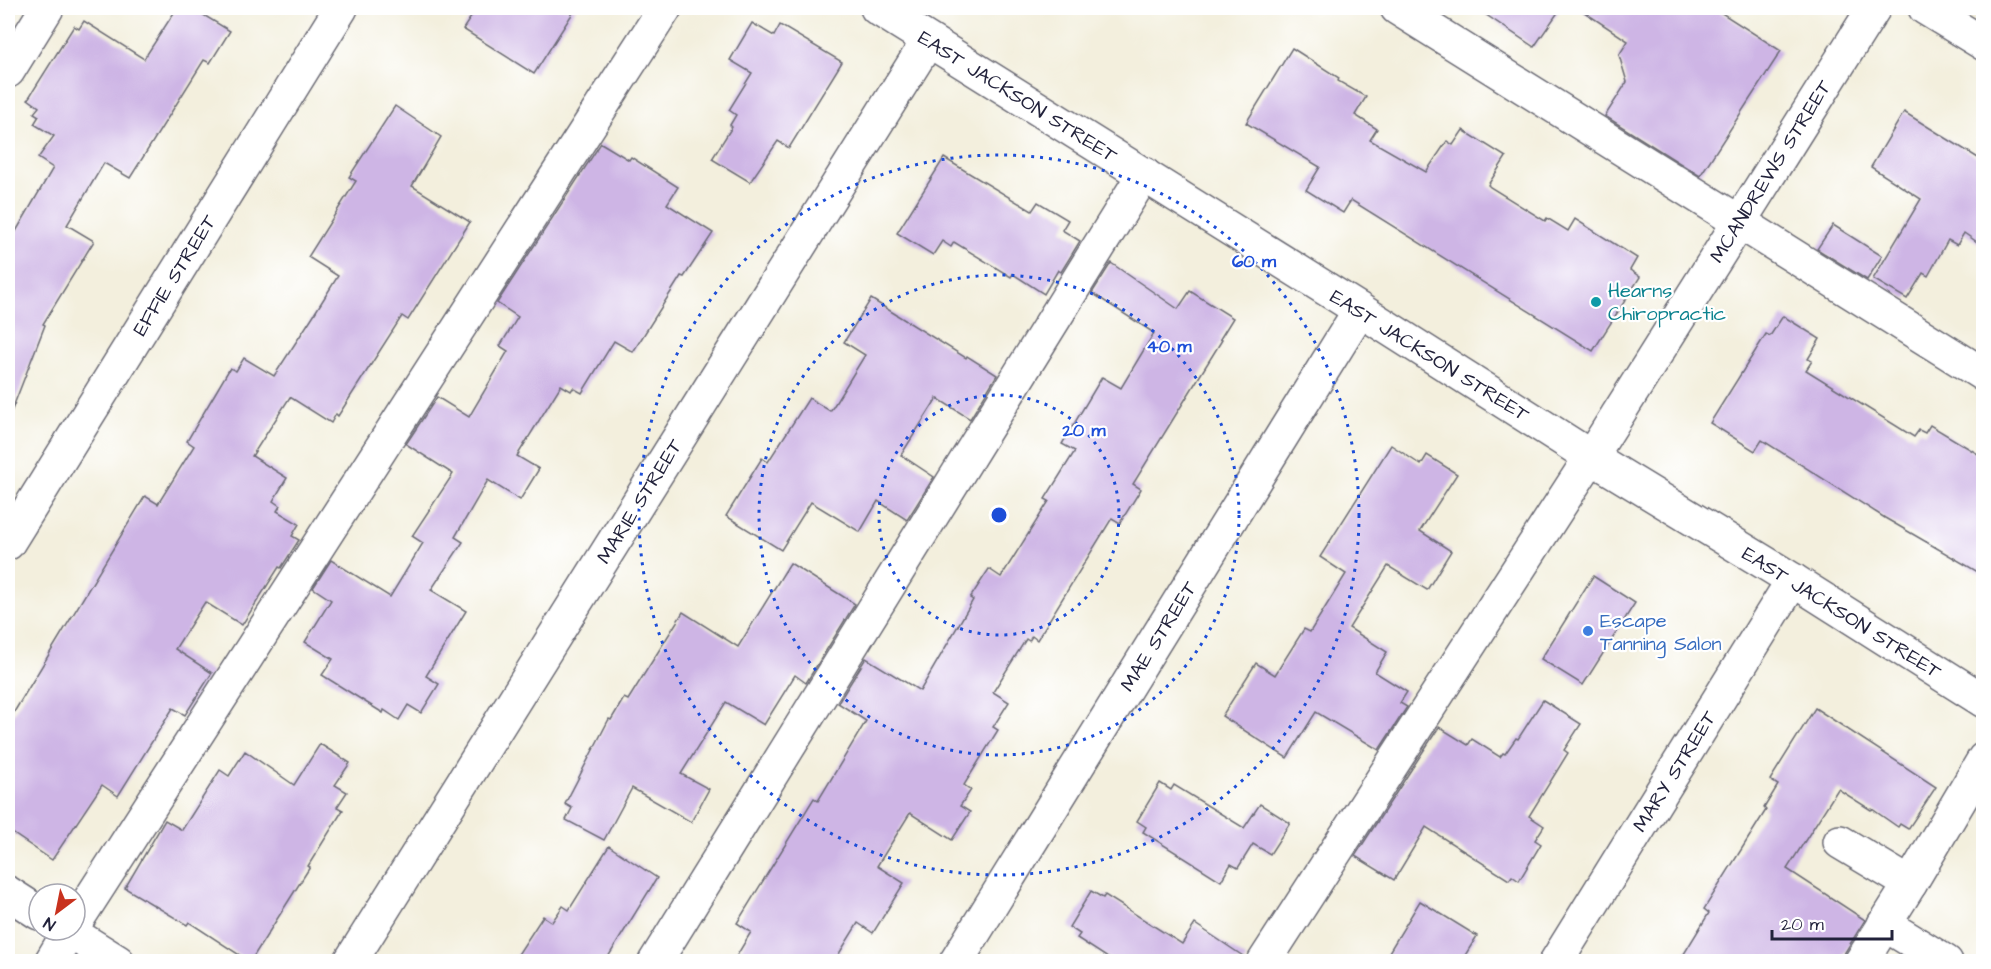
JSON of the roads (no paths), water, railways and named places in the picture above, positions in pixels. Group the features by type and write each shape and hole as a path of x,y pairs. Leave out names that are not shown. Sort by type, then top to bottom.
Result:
{"street":[{"path":"8,71 47,8"},
{"name":"EFFIE STREET","path":"8,543 341,8"},
{"path":"87,903 665,8"},
{"name":"EAST JACKSON STREET","path":"877,8 1591,457 1792,579 1983,701"},
{"path":"1397,8 1983,375"},
{"name":"MCANDREWS STREET","path":"1264,962 1591,457 1874,8"},
{"path":"1924,8 1983,44"},
{"name":"MARIE STREET","path":"350,962 928,41"},
{"path":"655,962 1144,174"},
{"name":"MAE STREET","path":"956,962 1360,310"},
{"name":"MARY STREET","path":"1556,962 1792,579"},
{"path":"1861,962 1910,884 1983,759"},
{"path":"1840,842 1910,884"},
{"path":"8,893 27,905"},
{"path":"1884,924 1946,962"},
{"path":"87,941 118,962"},
{"path":"51,962 63,942"}],"place":[{"name":"Hearns Chiropractic","path":"1596,302"},
{"name":"Escape Tanning Salon","path":"1588,631"}]}
